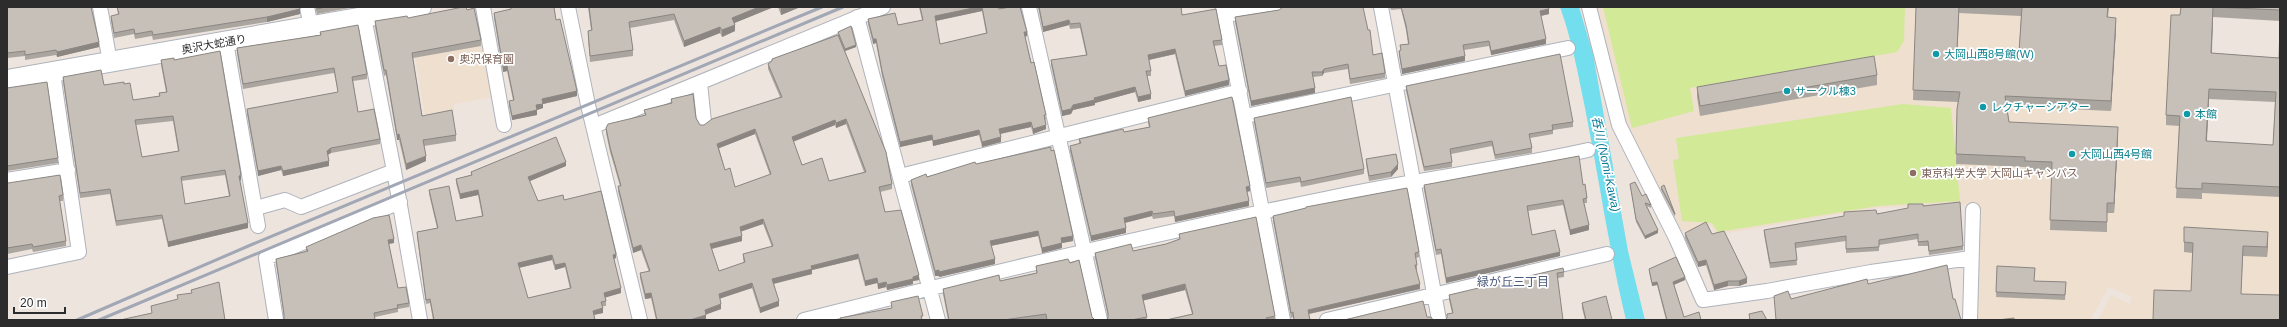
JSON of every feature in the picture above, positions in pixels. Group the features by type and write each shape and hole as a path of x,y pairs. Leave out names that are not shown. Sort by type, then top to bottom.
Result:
{"street":[{"path":"100,7 110,62"},
{"path":"307,7 311,26"},
{"name":"奥沢大蛇通り","path":"7,80 421,7"},
{"path":"483,7 504,125"},
{"path":"568,7 594,126 640,320"},
{"path":"594,126 882,7"},
{"path":"1029,7 1100,320"},
{"path":"1224,9 1237,14 1277,7"},
{"path":"1381,7 1439,320"},
{"path":"1589,7 1619,125 1676,238 1703,300 1767,291 1871,272 1971,258"},
{"path":"1224,9 1283,320"},
{"path":"364,17 400,202 420,320"},
{"path":"857,17 938,320"},
{"path":"226,42 258,226"},
{"path":"1245,116 1568,48"},
{"path":"7,268 79,252 68,170 52,73"},
{"path":"700,83 704,122"},
{"path":"900,176 1240,91"},
{"path":"804,320 929,288 1263,211 1414,181 1588,150"},
{"path":"7,180 68,170"},
{"path":"256,208 285,200 301,207 394,171"},
{"path":"276,320 266,258 400,202"},
{"path":"1970,320 1973,210"},
{"path":"1327,320 1607,254"}],"shaded area":[{"name":"東京科学大学 大岡山キャンパス","path":"1595,7 2186,7 2166,125 2180,126 2176,198 2202,199 2202,193 2280,197 2280,320 2098,320 2111,295 2130,304 2132,297 2109,287 2090,320 1976,320 1978,204 1877,208 1716,235 1711,225 1680,232 1670,219 1618,106"},
{"name":"奥沢保育園","path":"478,9 494,97 454,104 454,111 425,116 409,21"}],"green space":[{"path":"1603,7 1905,7 1904,41 1897,52 1690,88 1694,111 1632,128"},
{"path":"1903,104 1951,108 1960,201 1878,206 1718,232 1712,223 1682,221 1673,160 1679,159 1676,138"}],"water":[{"name":"呑川 (Nomi-Kawa)","path":"1560,7 1579,7 1593,54 1628,251 1645,320 1626,320 1614,267 1577,70 1568,32"}],"building":[{"path":"7,7 91,7 99,42 57,52 56,50 25,55 25,51 7,53"},
{"path":"117,7 300,7 300,9 267,17 153,35 152,31 135,34 134,29 114,33 111,16 119,14"},
{"path":"466,7 467,10 474,8 481,40 412,53 422,116 452,110 456,135 423,140 426,156 406,164 399,134 397,135 386,70 384,70 375,21 407,16 408,18"},
{"path":"511,7 554,7 556,20 560,19 577,91 542,99 543,104 536,105 537,110 512,116 509,101 514,100 507,66 503,67 494,13 511,9"},
{"path":"589,7 759,7 732,18 735,25 722,30 720,27 684,41 674,14 629,22 633,50 590,56 588,31 592,30"},
{"path":"920,7 978,7 935,16 940,44 987,33 982,7 998,7 999,9 1020,7 1027,32 1024,32 1031,63 1034,62 1046,115 1044,115 1046,125 1033,129 1031,122 999,129 1001,137 982,142 979,130 933,141 932,135 900,142 882,71 876,39 873,39 868,19 895,13 898,25 923,20"},
{"path":"1039,7 1181,7 1182,15 1216,9 1222,40 1213,41 1219,66 1226,65 1229,80 1185,91 1175,49 1148,55 1151,71 1146,71 1151,94 1138,97 1135,87 1094,98 1095,100 1073,105 1071,109 1062,111 1051,60 1087,55 1080,23 1070,24 1069,20 1043,27"},
{"path":"1283,7 1363,7 1368,30 1370,30 1373,55 1382,53 1385,73 1350,79 1348,64 1324,69 1322,72 1312,72 1315,88 1251,101 1235,17 1279,10"},
{"path":"1401,7 1548,7 1549,9 1540,11 1546,39 1491,51 1489,41 1463,45 1465,56 1402,69 1399,51 1401,50 1400,45 1409,44"},
{"path":"1916,7 1959,7 1957,50 2019,52 2022,7 2108,7 2107,17 2116,18 2111,101 2005,96 2009,122 2118,127 2114,203 2107,203 2107,222 2050,220 2052,162 2025,161 2025,157 1956,154 1957,109 1960,92 1913,90"},
{"name":"本館","path":"2181,7 2213,7 2211,53 2279,58 2280,26 2280,187 2202,183 2202,189 2176,188 2180,116 2166,115 2171,15 2180,15","holes":["2209,89 2276,92 2273,145 2206,141"]},
{"path":"2213,7 2280,7 2280,10"},
{"path":"358,25 367,74 352,77 358,112 374,109 380,139 331,148 327,151 329,161 283,171 281,166 258,171 247,109 338,92 334,68 243,84 237,48 321,35 320,32"},
{"path":"851,26 856,45 845,49 838,32"},
{"path":"838,35 886,152 892,184 879,187 885,212 901,210 919,275 913,277 913,279 887,285 886,282 878,284 877,278 865,281 858,254 811,266 812,269 772,279 779,301 760,308 752,283 719,294 721,304 705,310 706,315 690,320 657,320 651,293 645,294 640,273 650,271 641,245 633,248 618,186 621,186 606,128 608,124 646,115 644,110 672,103 671,99 693,94 696,118 700,125 704,125 712,119 782,97 768,64 772,61 772,59","holes":["846,119 866,172 829,181 822,158 802,165 792,137 835,120 836,123","755,129 771,174 735,187 730,168 725,170 717,144","763,219 773,246 743,254 745,262 719,271 710,244 742,236 740,227"]},
{"path":"220,51 241,175 239,176 248,223 168,242 162,215 116,221 110,189 80,193 63,77 101,70 104,85 124,82 124,84 130,83 133,100 160,96 159,93 167,92 161,60 174,58 174,60","holes":["173,116 179,151 142,157 135,120","225,170 230,196 185,204 181,177"]},
{"path":"1560,54 1573,122 1552,125 1553,130 1529,134 1532,148 1495,155 1492,141 1450,149 1452,162 1424,167 1406,86"},
{"path":"1874,56 1877,75 1700,106 1697,87"},
{"path":"47,82 58,158 7,166 7,88"},
{"path":"1232,97 1250,186 1246,187 1249,201 1175,217 1174,211 1153,214 1152,211 1124,218 1126,228 1091,236 1070,146 1081,143 1079,139 1123,129 1124,132 1150,127 1148,118"},
{"path":"1351,97 1364,169 1301,182 1300,177 1266,183 1254,118"},
{"path":"556,137 566,162 528,177 538,201 563,195 564,200 601,191 616,254 613,255 621,288 604,293 606,301 601,302 603,308 593,311 595,320 434,320 430,299 426,300 417,232 438,228 429,190 449,186 456,221 483,216 478,190 460,194 456,179 472,175 471,172","holes":["552,255 555,265 565,263 571,288 528,298 518,263"]},
{"path":"1051,147 1051,151 1054,150 1073,236 1061,238 1062,243 1042,248 1038,231 990,241 995,259 939,272 939,270 935,271 911,180 926,174 927,177 975,162 976,164"},
{"path":"1396,154 1398,164 1391,172 1369,176 1366,159"},
{"path":"1579,156 1583,185 1585,184 1587,198 1583,199 1589,225 1570,230 1563,200 1527,206 1532,235 1555,230 1560,252 1446,278 1441,249 1436,250 1424,185"},
{"path":"60,175 63,195 59,196 66,241 33,247 32,244 7,248 7,183"},
{"path":"1635,182 1642,196 1646,194 1651,205 1645,203 1658,230 1645,236 1636,219 1630,184"},
{"path":"1664,185 1675,214 1661,187"},
{"path":"1407,188 1419,252 1415,253 1417,265 1415,265 1420,284 1308,310 1310,320 1294,320 1293,312 1291,313 1273,216 1306,207"},
{"path":"1960,202 1963,246 1929,251 1928,241 1918,242 1918,234 1879,240 1879,247 1846,249 1846,236 1795,243 1797,260 1770,263 1764,230 1844,216 1844,212 1876,210 1877,214 1908,208 1908,204 1923,204 1923,206"},
{"path":"389,215 394,239 388,240 398,288 406,287 409,303 397,305 398,308 374,313 375,320 284,320 276,259 308,251 306,247 373,218"},
{"path":"1256,217 1275,316 1266,318 1267,320 1166,320 1193,314 1185,284 1142,295 1147,317 1131,320 1106,320 1108,318 1108,313 1095,253 1131,244 1133,251 1166,244 1180,239 1179,234"},
{"path":"1706,222 1712,234 1724,231 1747,278 1739,281 1728,281 1714,285 1706,260 1698,262 1685,233"},
{"path":"2184,227 2268,232 2267,247 2243,246 2241,294 2280,295 2280,320 2153,320 2154,290 2191,291 2193,243 2184,242"},
{"path":"1676,257 1685,277 1673,282 1684,317 1699,312 1701,320 1667,320 1657,282 1652,283 1649,269"},
{"path":"1068,259 1070,263 1079,260 1092,317 1095,320 1047,320 1046,314 1003,320 949,320 943,289 999,275 1000,281 1037,273 1036,266"},
{"path":"1947,265 1953,299 1955,299 1961,320 1776,320 1774,296 1788,291 1791,299 1867,279 1868,284"},
{"path":"1997,266 2035,268 2034,281 2066,282 2065,295 1996,292"},
{"path":"1563,268 1564,272 1557,273 1563,320 1445,320 1447,318 1447,314 1453,313 1449,295"},
{"path":"219,282 225,320 120,320 152,313 151,306 178,299 177,295 192,293 191,290"},
{"path":"918,296 923,316 921,316 922,320 841,320 840,318 892,308 891,302"},
{"path":"1606,296 1612,320 1586,320 1582,303"},
{"path":"1423,301 1427,317 1431,317 1433,320 1344,320"},
{"path":"1762,311 1767,320 1750,320 1749,314"},
{"path":"2014,318 2014,320 1998,320"}],"railway":[{"path":"77,320 253,244 822,7"},
{"path":"99,320 843,7"}],"place":[{"name":"大岡山西8号館(W)","path":"1936,54"},
{"name":"奥沢保育園","path":"451,59"},
{"name":"サークル棟3","path":"1787,91"},
{"name":"レクチャーシアター","path":"1983,107"},
{"name":"本館","path":"2187,114"},
{"name":"大岡山西4号館","path":"2072,154"},
{"name":"東京科学大学 大岡山キャンパス","path":"1913,173"}],"district":[{"name":"緑が丘三丁目","path":"1513,282"}]}
